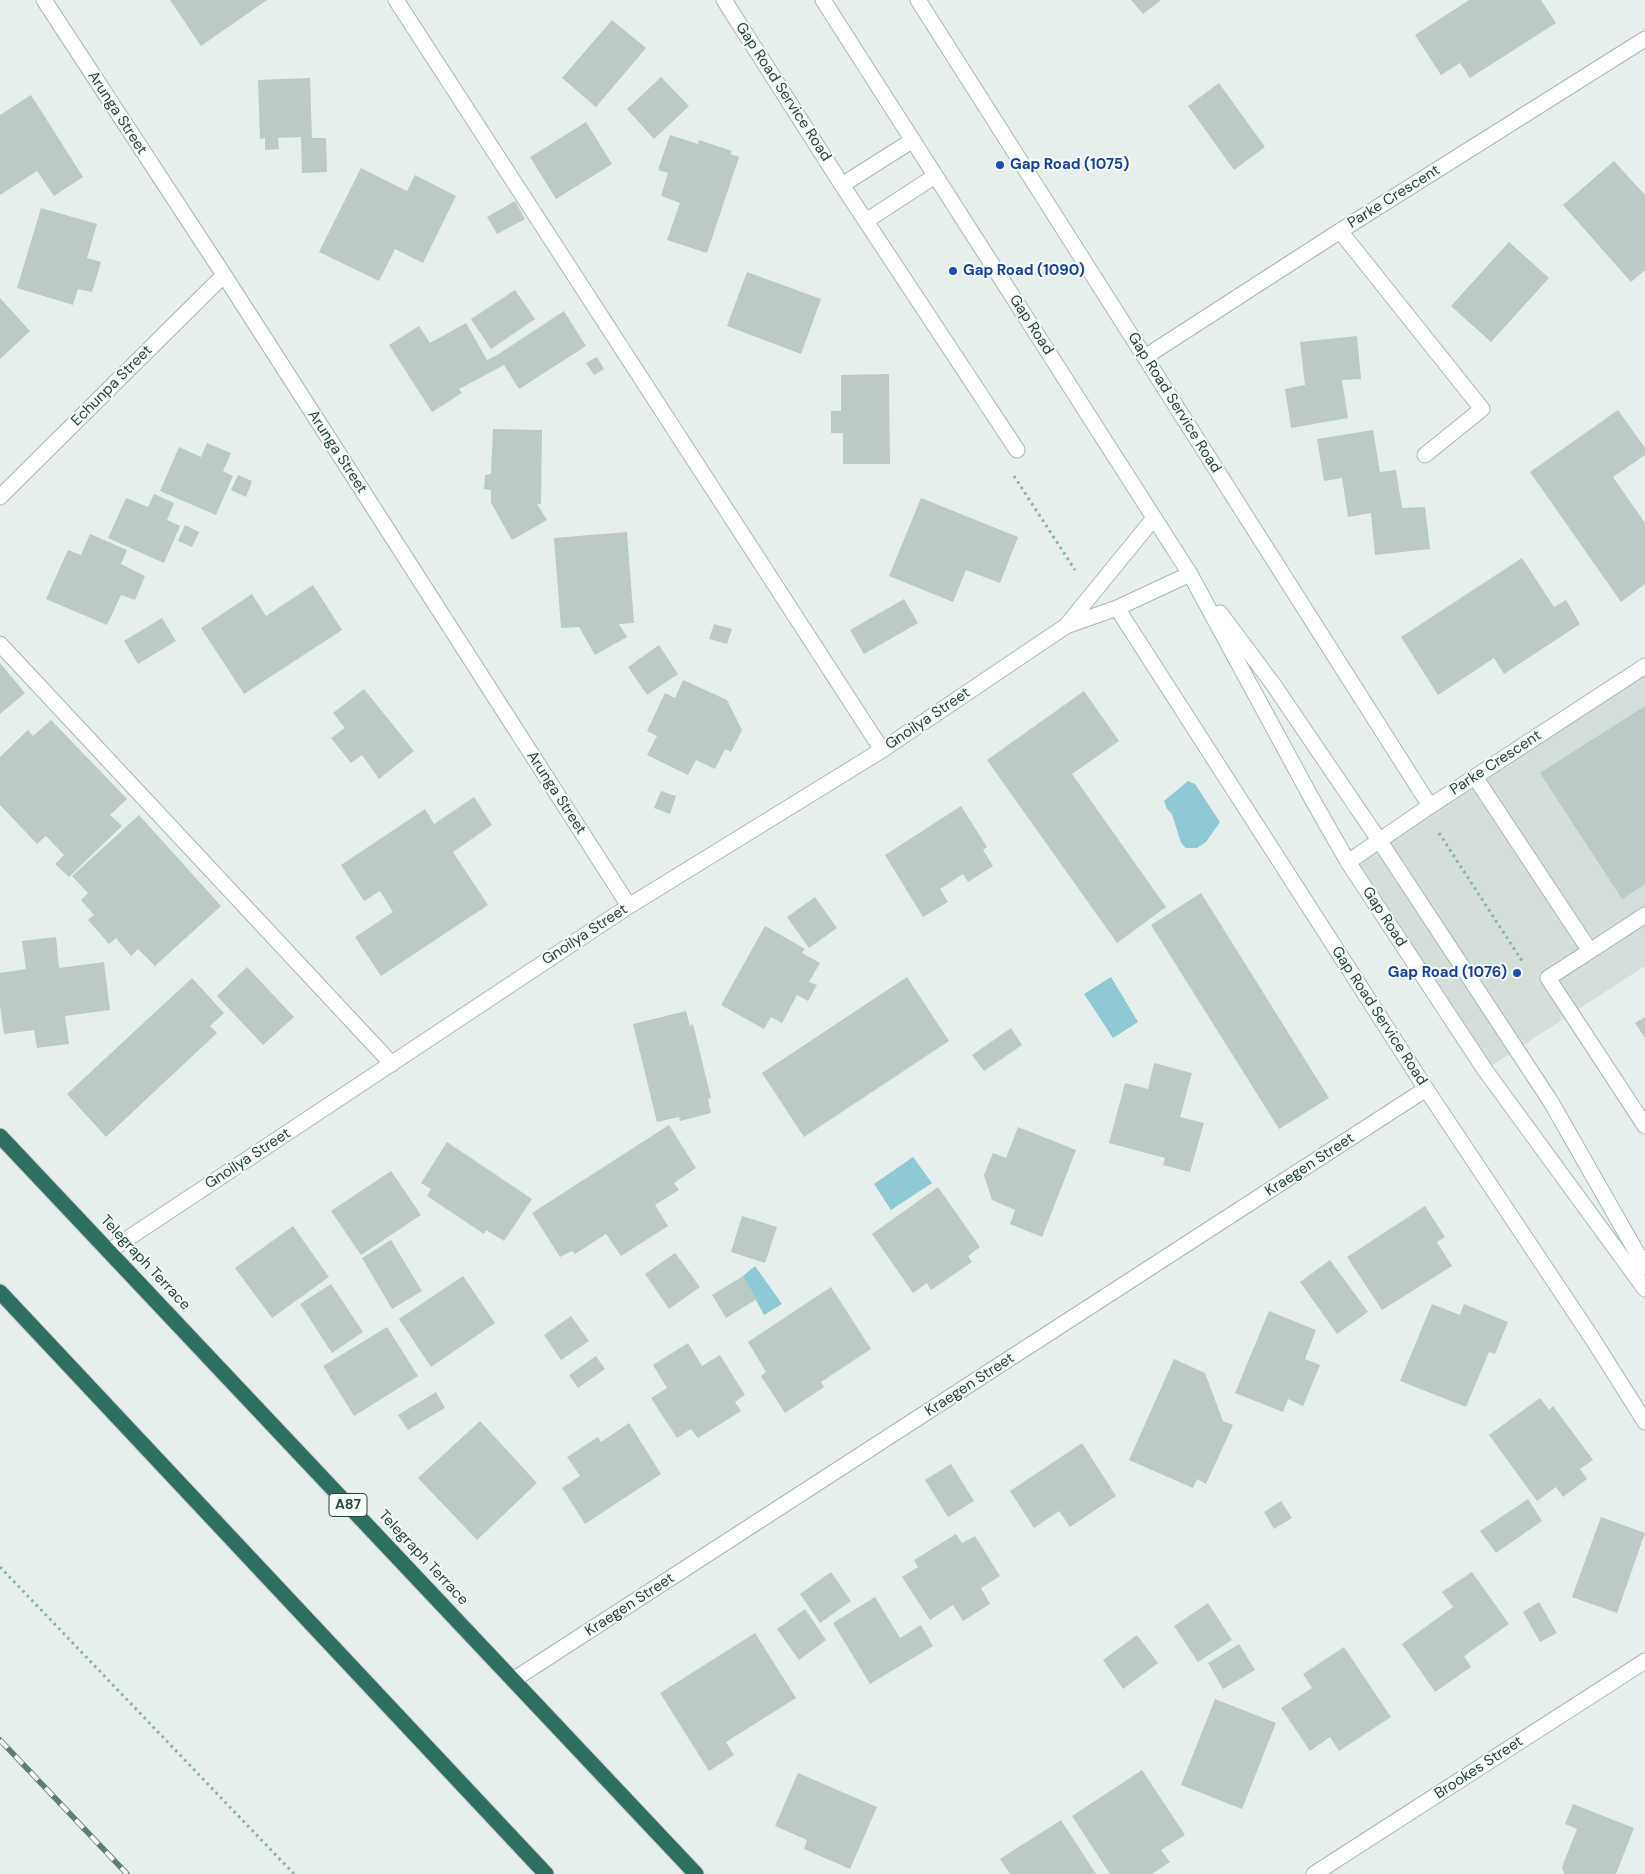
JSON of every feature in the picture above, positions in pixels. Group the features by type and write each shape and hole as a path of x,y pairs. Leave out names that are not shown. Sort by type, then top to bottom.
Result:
{"highway":[{"name":"Telegraph Terrace","path":"0,1136 696,1874"},
{"path":"0,1292 546,1874"}],"street":[{"name":"Arunga Street","path":"44,0 224,275 629,906"},
{"path":"396,0 882,750"},
{"name":"Gap Road Service Road","path":"724,0 842,185 1017,450"},
{"name":"Gap Road","path":"823,0 1190,574 1273,684 1380,840 1551,1102 1645,1267"},
{"name":"Gap Road Service Road","path":"918,0 1145,357 1427,808"},
{"name":"Parke Crescent","path":"1145,357 1340,231 1645,39"},
{"path":"842,185 912,140"},
{"path":"866,221 936,176"},
{"path":"1340,231 1482,409 1425,455"},
{"name":"Echunpa Street","path":"0,497 224,275"},
{"name":"Gnoilya Street","path":"1066,626 1154,518"},
{"name":"Gnoilya Street","path":"109,1250 629,906 882,750 1066,626 1117,608 1190,574"},
{"name":"Gap Road","path":"1190,574 1307,791 1348,862 1485,1070 1645,1289"},
{"name":"Gap Road Service Road","path":"1117,608 1426,1090 1592,1338 1645,1422"},
{"path":"0,644 392,1064"},
{"name":"Parke Crescent","path":"1348,862 1427,808 1645,666"},
{"path":"1476,777 1590,951"},
{"path":"1645,914 1548,978 1645,1126"},
{"name":"Kraegen Street","path":"513,1680 1426,1090"},
{"name":"Brookes Street","path":"1314,1874 1645,1662"}],"path":[{"path":"1017,450 1008,467 1092,594"},
{"path":"1427,808 1529,972 1548,978"},
{"path":"0,1567 294,1874"}],"shaded area":[{"path":"1645,666 1645,966 1485,1070 1348,862"}],"water":[{"path":"1188,781 1195,784 1220,822 1206,842 1197,848 1186,848 1181,843 1172,814 1167,809 1164,801"},
{"path":"1111,977 1138,1022 1113,1038 1084,994"},
{"path":"913,1157 932,1183 891,1210 874,1184"},
{"path":"755,1266 782,1304 764,1315 743,1276"}],"building":[{"path":"170,0 267,0 201,46"},
{"path":"1131,0 1161,0 1143,14"},
{"path":"1469,0 1541,0 1556,23 1470,78 1460,63 1441,75 1415,35"},
{"path":"612,20 646,48 596,107 562,78"},
{"path":"661,77 689,106 654,139 627,109"},
{"path":"310,78 312,138 326,138 327,172 302,173 301,137 278,138 279,149 265,150 265,138 260,139 258,80"},
{"path":"1219,83 1265,147 1234,170 1188,106"},
{"path":"31,95 83,177 54,196 37,171 0,195 0,115"},
{"path":"586,122 612,164 556,199 530,157"},
{"path":"670,135 698,144 699,140 732,151 730,154 739,157 707,253 667,240 680,203 661,196 668,173 658,170"},
{"path":"1614,161 1645,195 1645,270 1631,282 1563,205"},
{"path":"361,168 407,191 415,175 456,196 423,263 395,249 379,281 319,252"},
{"path":"515,201 525,219 497,234 487,217"},
{"path":"41,208 97,224 87,258 101,262 92,292 78,289 73,305 17,288"},
{"path":"1509,242 1549,278 1491,342 1451,306"},
{"path":"747,272 821,299 801,354 727,326"},
{"path":"515,290 535,319 491,349 471,319"},
{"path":"0,298 30,331 0,359"},
{"path":"564,311 586,346 519,389 504,365 459,389 462,393 432,412 389,345 419,326 430,343 466,323 487,360"},
{"path":"1357,336 1361,379 1342,380 1348,418 1291,428 1285,389 1305,385 1300,342"},
{"path":"597,357 604,369 594,375 586,363"},
{"path":"889,374 890,464 843,464 843,433 831,433 831,411 841,411 841,375"},
{"path":"1618,410 1645,448 1645,455 1613,477 1645,523 1645,584 1621,602 1530,472"},
{"path":"493,429 542,430 541,504 537,504 547,520 512,540 491,503 491,490 484,489 485,475 491,474"},
{"path":"1373,430 1380,472 1396,470 1402,508 1425,507 1430,549 1375,555 1371,513 1348,517 1342,478 1324,481 1317,439"},
{"path":"207,443 231,453 223,471 233,476 216,515 160,491 179,447 201,457"},
{"path":"238,475 252,481 246,497 231,490"},
{"path":"154,494 174,503 167,520 180,526 164,563 108,538 126,498 148,507"},
{"path":"921,498 1018,537 1000,583 966,570 953,602 889,576"},
{"path":"185,525 199,532 192,547 178,541"},
{"path":"627,532 634,623 619,624 627,637 595,655 579,627 561,628 554,538"},
{"path":"90,534 127,550 121,564 145,576 135,600 121,595 107,625 46,599 68,550 81,555"},
{"path":"1522,558 1554,607 1566,600 1580,624 1504,674 1494,658 1438,695 1401,637"},
{"path":"313,585 342,630 244,694 201,628 252,594 266,616"},
{"path":"904,599 918,623 864,654 850,630"},
{"path":"162,618 176,641 138,664 124,641"},
{"path":"714,624 732,629 727,644 709,639"},
{"path":"659,645 678,674 647,695 628,667"},
{"path":"0,663 25,693 0,714"},
{"path":"683,680 727,700 742,730 731,752 725,749 715,769 696,760 688,775 647,755 657,736 647,731 665,693 675,698"},
{"path":"364,689 414,751 379,779 362,755 351,763 331,738 345,728 333,713"},
{"path":"1084,691 1119,741 1072,774 1166,907 1117,943 987,760"},
{"path":"1645,706 1645,884 1622,899 1540,773"},
{"path":"51,720 127,799 110,815 122,826 69,877 55,864 64,855 46,836 37,844 0,805 0,757 28,730 33,736"},
{"path":"661,791 676,796 670,814 654,808"},
{"path":"474,797 492,825 453,852 488,905 381,976 355,937 393,912 380,891 364,901 341,865 425,809 434,824"},
{"path":"961,806 987,847 983,850 993,866 968,882 963,874 940,889 948,902 923,917 885,855"},
{"path":"139,815 221,906 155,966 138,949 131,956 116,938 109,944 88,920 94,915 81,900 88,893 72,876"},
{"path":"1201,893 1329,1098 1279,1129 1151,925"},
{"path":"815,897 837,928 809,948 787,917"},
{"path":"765,926 805,949 802,953 820,963 809,982 817,985 808,1001 797,995 782,1023 771,1017 764,1029 721,1005"},
{"path":"56,937 59,968 104,962 110,1010 65,1016 69,1044 37,1048 34,1030 4,1034 0,1006 0,973 26,969 22,941"},
{"path":"247,967 294,1017 263,1045 217,996"},
{"path":"907,977 949,1041 804,1137 762,1073"},
{"path":"192,978 224,1013 210,1026 217,1033 106,1137 67,1094"},
{"path":"686,1011 690,1026 693,1024 711,1098 708,1099 711,1113 680,1121 679,1117 657,1122 633,1024"},
{"path":"1645,1017 1645,1038 1635,1023"},
{"path":"1011,1028 1022,1045 984,1071 972,1055"},
{"path":"1154,1063 1192,1073 1180,1117 1204,1123 1190,1172 1163,1165 1165,1158 1109,1143 1125,1083 1148,1089"},
{"path":"669,1125 696,1168 674,1183 679,1190 655,1205 668,1226 621,1256 606,1234 575,1254 572,1251 560,1257 532,1213"},
{"path":"1018,1127 1076,1150 1042,1237 1010,1224 1015,1210 992,1200 984,1175 993,1153 1006,1158"},
{"path":"447,1142 532,1199 504,1241 486,1230 484,1234 427,1196 431,1189 421,1183"},
{"path":"391,1171 421,1215 361,1255 331,1211"},
{"path":"938,1187 980,1247 968,1256 972,1262 931,1290 927,1283 913,1293 872,1234"},
{"path":"1425,1206 1445,1237 1437,1242 1452,1266 1382,1310 1347,1257"},
{"path":"742,1216 777,1227 765,1263 731,1252"},
{"path":"293,1226 329,1277 272,1318 235,1268"},
{"path":"391,1240 422,1291 392,1309 362,1258"},
{"path":"675,1253 700,1287 669,1309 645,1274"},
{"path":"1330,1260 1368,1312 1337,1334 1300,1282"},
{"path":"463,1276 495,1323 431,1367 399,1319"},
{"path":"743,1276 757,1299 726,1318 712,1295"},
{"path":"331,1284 363,1332 332,1353 300,1304"},
{"path":"831,1287 871,1349 821,1382 824,1387 785,1413 761,1376 766,1372 748,1342"},
{"path":"1432,1304 1460,1315 1464,1304 1508,1322 1495,1354 1489,1352 1466,1407 1400,1381"},
{"path":"1269,1311 1316,1330 1305,1359 1320,1365 1303,1406 1288,1399 1283,1412 1235,1393"},
{"path":"571,1316 589,1341 561,1360 544,1335"},
{"path":"387,1327 418,1376 354,1416 323,1366"},
{"path":"688,1343 702,1366 720,1355 745,1395 735,1402 741,1411 698,1438 691,1429 677,1438 651,1398 667,1388 653,1365"},
{"path":"596,1356 605,1369 578,1388 569,1375"},
{"path":"1174,1359 1205,1373 1223,1421 1233,1425 1206,1484 1197,1479 1193,1488 1129,1460"},
{"path":"436,1392 445,1408 408,1430 398,1415"},
{"path":"1540,1398 1549,1410 1553,1406 1593,1460 1580,1469 1587,1479 1563,1497 1556,1487 1537,1501 1489,1435"},
{"path":"480,1421 537,1483 477,1540 418,1478"},
{"path":"629,1423 661,1474 585,1524 562,1488 580,1476 567,1457 598,1437 601,1442"},
{"path":"1082,1443 1116,1496 1070,1527 1059,1511 1034,1528 1010,1491"},
{"path":"951,1464 974,1501 948,1517 925,1480"},
{"path":"1528,1499 1542,1521 1496,1553 1480,1531"},
{"path":"1281,1501 1292,1518 1274,1529 1264,1512"},
{"path":"1601,1517 1645,1533 1617,1613 1572,1597"},
{"path":"956,1534 962,1543 975,1536 1000,1576 981,1588 990,1604 963,1621 953,1605 930,1620 902,1577 918,1567 914,1560"},
{"path":"831,1572 851,1601 820,1623 800,1594"},
{"path":"1472,1572 1509,1624 1464,1656 1471,1667 1435,1692 1402,1644 1453,1607 1442,1592"},
{"path":"875,1597 900,1638 921,1625 933,1646 870,1684 833,1623"},
{"path":"1539,1602 1557,1633 1540,1642 1523,1612"},
{"path":"1208,1603 1232,1640 1198,1662 1174,1626"},
{"path":"805,1609 826,1640 799,1660 777,1629"},
{"path":"755,1633 796,1698 726,1742 734,1755 709,1771 660,1693"},
{"path":"1137,1635 1158,1663 1123,1689 1103,1660"},
{"path":"1239,1644 1255,1670 1223,1689 1208,1663"},
{"path":"1344,1647 1391,1717 1339,1751 1330,1737 1310,1751 1281,1708 1312,1688 1303,1674"},
{"path":"1215,1699 1276,1723 1242,1809 1181,1785"},
{"path":"1142,1770 1185,1835 1161,1850 1170,1862 1152,1874 1110,1874 1072,1816"},
{"path":"798,1773 877,1807 850,1869 804,1849 807,1840 775,1826"},
{"path":"1573,1804 1634,1828 1616,1874 1564,1874 1562,1867 1577,1829 1565,1824"},
{"path":"1061,1820 1096,1874 1010,1874 1000,1859"}],"railway":[{"path":"0,1740 127,1874"}],"place":[{"name":"Gap Road (1075)","path":"1000,165"},
{"name":"Gap Road (1090)","path":"953,271"},
{"name":"Gap Road (1076)","path":"1517,973"}]}
